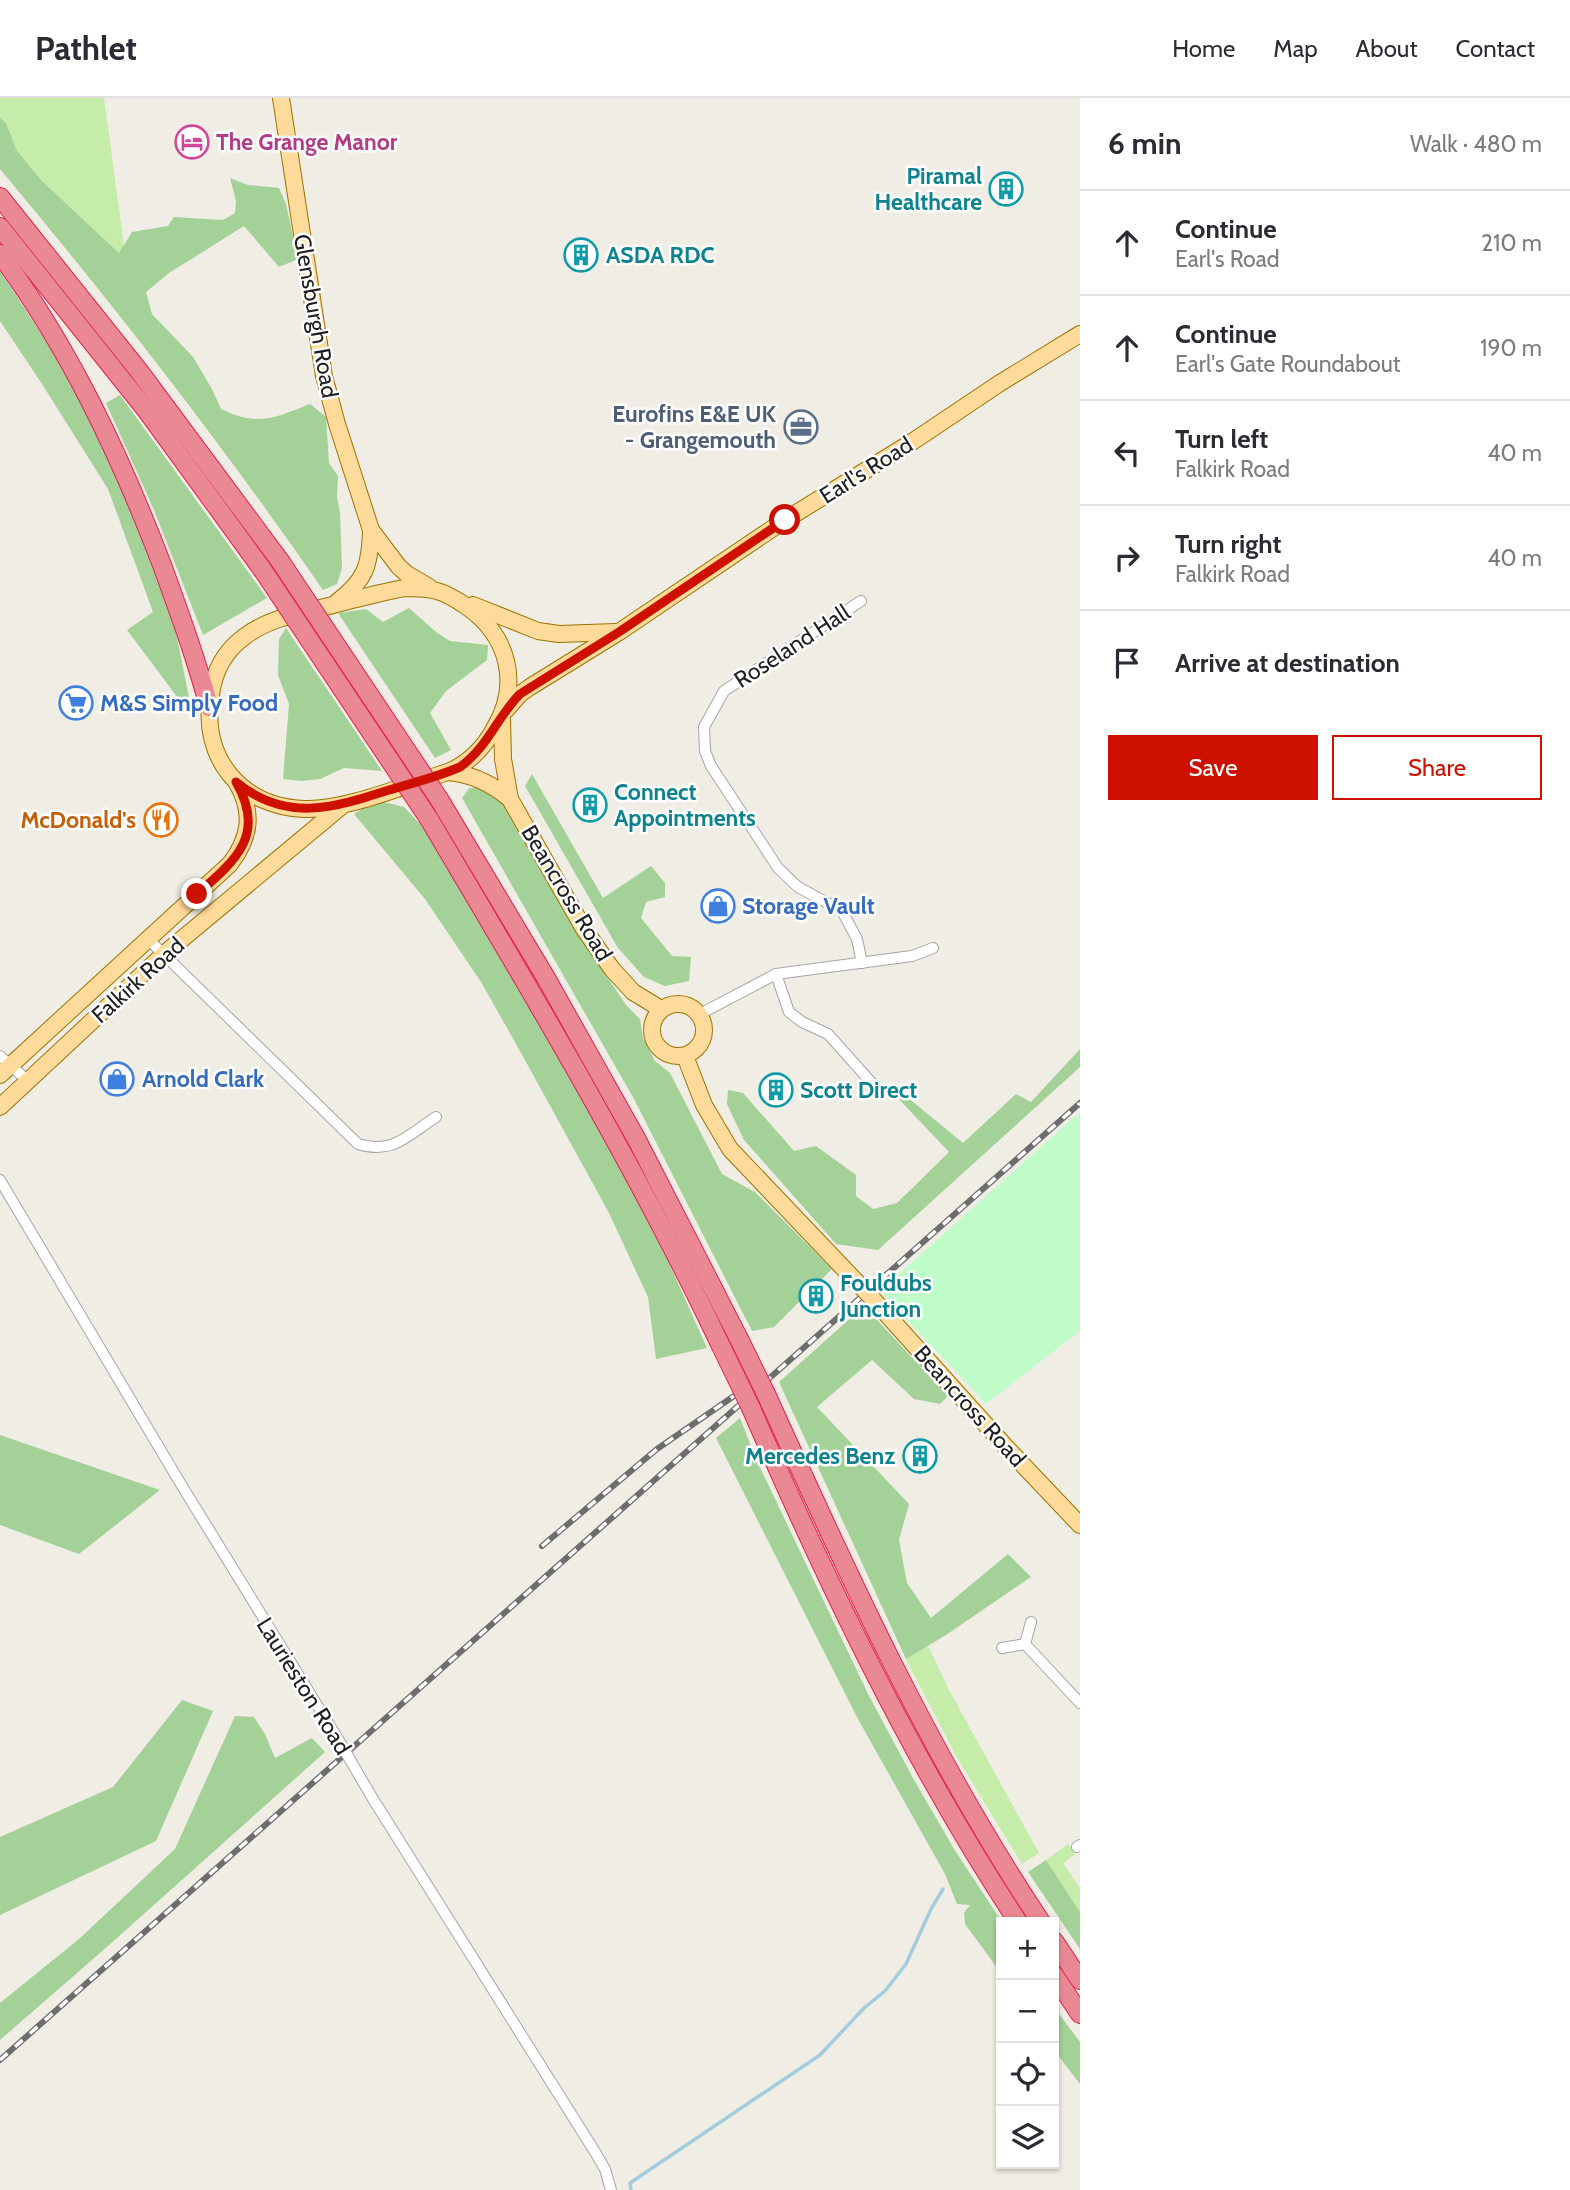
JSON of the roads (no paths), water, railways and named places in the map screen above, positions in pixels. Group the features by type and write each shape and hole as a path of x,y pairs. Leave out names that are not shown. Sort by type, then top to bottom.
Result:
{"highway":[{"path":"0,197 139,371 280,561 439,799 546,978 631,1128 766,1394 862,1604 913,1705 977,1820 1038,1917"},
{"path":"0,227 140,402 262,569 429,819 536,999 628,1163 720,1344 777,1469 891,1704 958,1825 1015,1917"},
{"path":"0,254 69,361 121,463 144,516 194,651 209,706"},
{"path":"1059,1948 1080,1980"},
{"path":"1057,1980 1080,2014"}],"main road":[{"name":"Glensburgh Road","path":"281,98 324,376 371,530 391,558 407,574 444,593"},
{"name":"Earl's Road","path":"448,772 460,767 475,755 520,694 619,632 785,520 1080,334"},
{"name":"Glensburgh Road","path":"333,605 363,577 370,553 371,530"},
{"path":"444,593 405,588 277,619 234,645 218,668 209,706 211,735 215,751 224,767 236,782 259,798 287,807 307,809 345,804 448,772"},
{"name":"Earl's Road","path":"444,593 538,631 585,635 619,632"},
{"name":"Beancross Road","path":"444,593 482,617 499,642 508,677 508,700 503,715 503,759 510,799"},
{"name":"Beancross Road","path":"448,772 482,780 510,799 584,929 605,959 633,992 661,1009"},
{"name":"Falkirk Road","path":"3,1065 149,940 240,852 245,841 247,817 243,793 236,782"},
{"name":"Falkirk Road","path":"0,1107 164,954 345,804"},
{"path":"682,1003 691,1006 700,1014 704,1023 703,1040 698,1048 685,1056 668,1054 660,1049 654,1041 652,1028 661,1009 682,1003"},
{"name":"Beancross Road","path":"685,1056 704,1105 730,1150 872,1298 1080,1525"}],"street":[{"name":"Roseland Hall","path":"861,601 724,691 705,727 705,751 711,766 778,868 798,887 842,911 857,939 862,963"},
{"path":"149,940 358,1144 371,1148 390,1146 436,1117"},
{"path":"700,1014 776,974 912,956 933,948"},
{"path":"776,974 789,1012 828,1034 879,1091"},
{"path":"3,1065 28,1081"},
{"name":"Laurieston Road","path":"0,1180 367,1790 595,2152 605,2169 611,2190"},
{"path":"1025,1644 1031,1622"},
{"path":"1002,1648 1025,1644"},
{"path":"1025,1644 1080,1703"}],"waterway":[{"path":"631,2190 630,2183 820,2055 864,2008 885,1991 906,1964 943,1889"}],"railway":[{"path":"0,2060 1080,1103"},
{"path":"542,1546 657,1449 734,1396"}],"place":[{"name":"The Grange Manor","path":"192,142"},
{"name":"Piramal Healthcare","path":"1006,189"},
{"name":"ASDA RDC","path":"581,255"},
{"name":"Eurofins E&E UK - Grangemouth","path":"801,427"},
{"name":"M&S Simply Food","path":"76,703"},
{"name":"Connect Appointments","path":"590,805"},
{"name":"McDonald's","path":"161,820"},
{"name":"Storage Vault","path":"718,906"},
{"name":"Arnold Clark","path":"117,1079"},
{"name":"Scott Direct","path":"776,1090"},
{"name":"Fouldubs Junction","path":"816,1296"},
{"name":"Mercedes Benz","path":"920,1456"}]}
